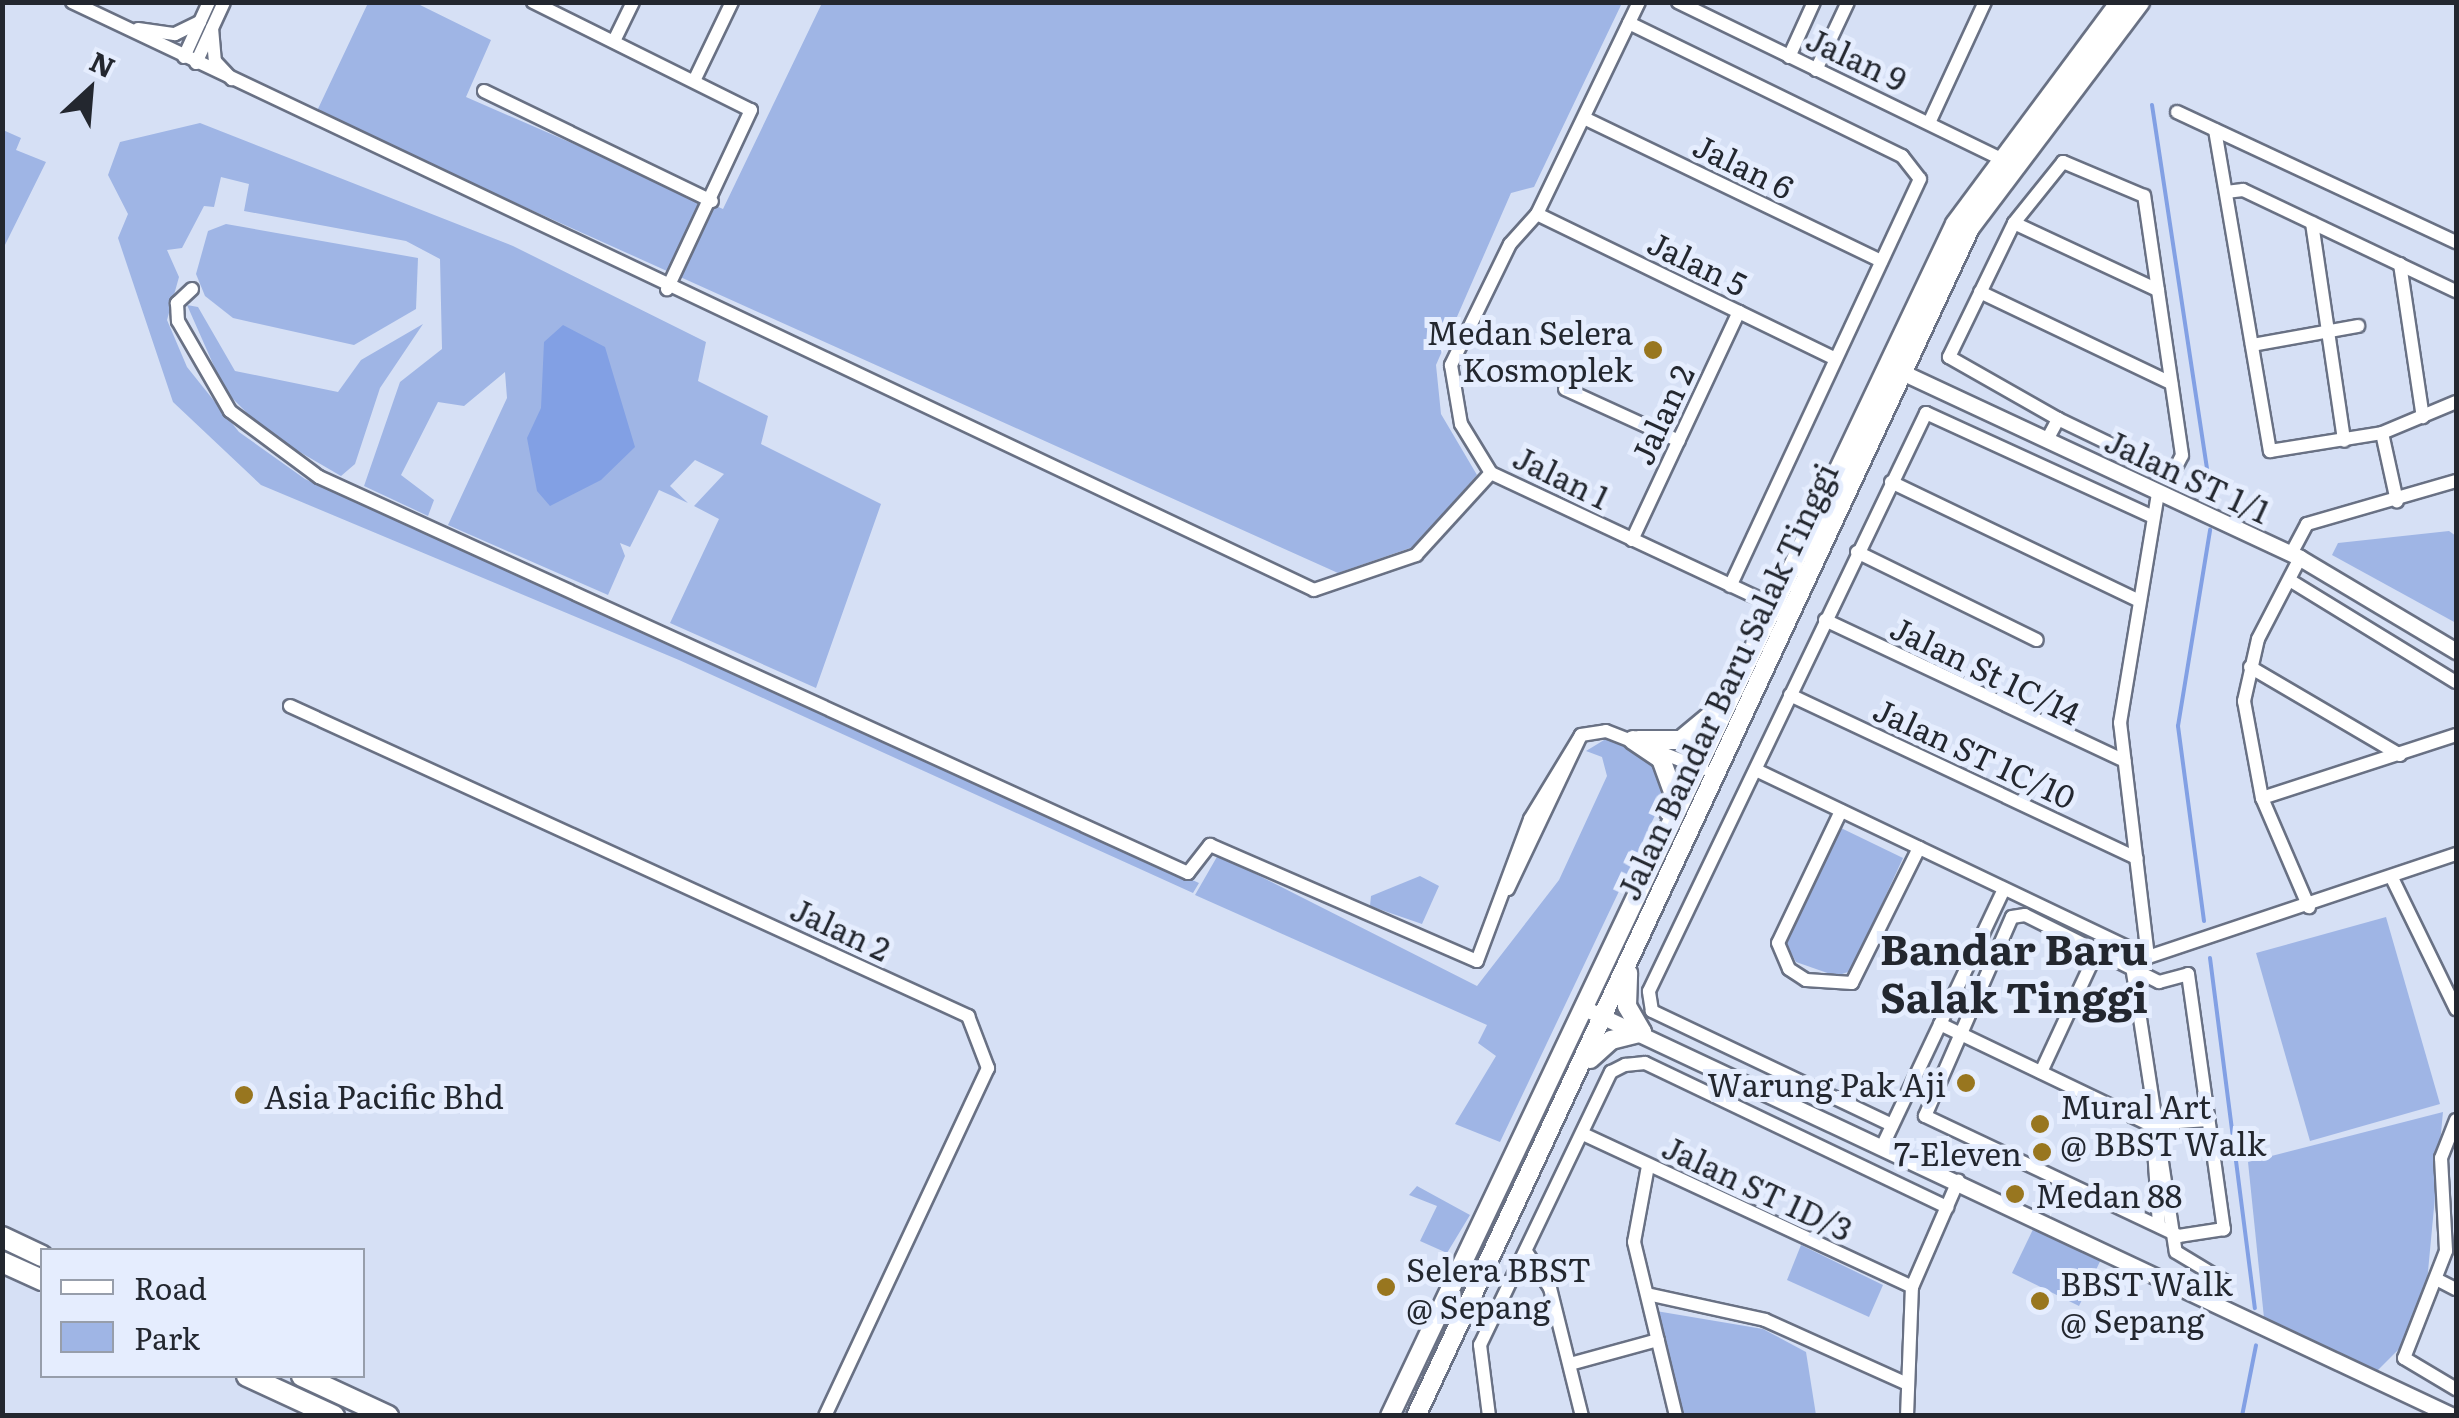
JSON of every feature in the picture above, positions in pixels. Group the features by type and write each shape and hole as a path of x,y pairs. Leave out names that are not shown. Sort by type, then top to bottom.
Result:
{"main road":[{"name":"Jalan Bandar Baru Salak Tinggi","path":"2006,160 2120,2"},
{"name":"Jalan Bandar Baru Salak Tinggi","path":"1416,1416 1792,615 1955,224 2140,2"},
{"name":"Jalan Bandar Baru Salak Tinggi","path":"1390,1416 1726,698 1896,369"},
{"path":"1633,740 1697,733 1726,698"},
{"path":"1633,740 1661,759 1674,794 1641,883"},
{"path":"1578,1073 1611,1040 1642,1032 1627,1006 1632,953"},
{"path":"2,1237 40,1255"},
{"path":"2,1262 40,1279"},
{"path":"252,1378 310,1409 334,1416"},
{"path":"306,1378 388,1416"}],"street":[{"path":"72,2 242,89 1314,590 1416,555 1491,473"},
{"path":"209,2 206,25 215,61 242,89"},
{"path":"190,60 206,25 224,2"},
{"path":"533,2 694,81 752,116 667,289"},
{"path":"565,18 572,2"},
{"path":"614,42 633,2"},
{"path":"694,81 732,2"},
{"path":"1538,214 1639,2"},
{"name":"Jalan 9","path":"1678,2 2006,160"},
{"path":"1789,57 1814,2"},
{"path":"1816,70 1848,2"},
{"path":"1929,122 1985,2"},
{"path":"1630,23 1902,156 1920,179 1730,586"},
{"path":"126,27 176,34 206,25"},
{"path":"484,91 712,201"},
{"path":"2177,112 2456,242"},
{"name":"Jalan 6","path":"1584,118 1881,261"},
{"path":"2216,130 2270,451 2382,433 2456,402"},
{"path":"2063,162 2144,196 2172,383 2176,468 2058,419 1948,357 2014,224 2063,162"},
{"path":"2226,192 2243,190 2456,290"},
{"name":"Jalan 1","path":"1538,214 1516,235 1452,365 1460,424 1491,473 1792,615"},
{"name":"Jalan 5","path":"1538,214 1836,359"},
{"path":"2312,223 2344,441"},
{"path":"2014,224 2158,290"},
{"path":"2400,264 2423,417"},
{"path":"192,288 176,303 178,321 230,410 320,478 1188,873 1210,845 1473,962 1508,888 1530,820 1581,735 1633,740 1716,775"},
{"path":"1980,292 2172,383"},
{"name":"Jalan 2","path":"1632,540 1738,312"},
{"path":"2252,345 2358,326"},
{"name":"Jalan ST 1/1","path":"1896,369 2295,556 2456,650"},
{"path":"1565,389 1679,442"},
{"path":"1892,1124 1646,1002 1921,418 1938,412 2153,517"},
{"path":"2047,440 2058,419"},
{"path":"2382,433 2397,501"},
{"path":"2309,907 2262,798 2244,701 2250,668 2291,581 2307,524 2456,481"},
{"path":"1891,482 2137,600"},
{"path":"2148,957 2124,761 2137,600 2158,492"},
{"path":"1857,552 2038,640"},
{"path":"2291,581 2456,682"},
{"name":"Jalan St 1C/14","path":"1825,620 2124,761"},
{"path":"2250,668 2400,755"},
{"name":"Jalan ST 1C/10","path":"1790,695 2137,858"},
{"name":"Jalan 2","path":"290,706 968,1016 988,1068 824,1416"},
{"path":"2262,798 2456,735"},
{"path":"1756,770 2148,957 2309,907 2456,854"},
{"path":"1841,811 1778,943 1789,969 1806,980 1852,983 1919,848"},
{"path":"2392,878 2456,1009"},
{"path":"1882,1145 2004,889"},
{"path":"2012,917 2097,951 2159,982 2188,974 2224,1230 2179,1236 1925,1116 1922,1107 2012,917"},
{"path":"2041,1072 2105,937"},
{"path":"2130,949 2155,1119 2182,1262 2224,1282 2214,1302"},
{"path":"1584,1008 2453,1416"},
{"path":"1940,1024 2041,1072 2155,1119 2208,1120"},
{"path":"1489,1416 1475,1358 1611,1072 1646,1063 1947,1207"},
{"path":"2155,1119 2158,1226"},
{"path":"2456,1120 2442,1158 2450,1198 2438,1280 2404,1358 2456,1389"},
{"name":"Jalan ST 1D/3","path":"1583,1134 1912,1287"},
{"path":"1648,1166 1634,1242 1676,1416"},
{"path":"1907,1416 1905,1383 1912,1287 1958,1181"},
{"path":"1527,1253 1550,1288 1582,1416"},
{"path":"2438,1280 2456,1288"},
{"path":"1647,1294 1765,1320 1905,1383"},
{"path":"1570,1364 1658,1340"}],"green space":[{"path":"368,3 416,3 491,40 466,97 723,209 822,3 1622,3 1534,187 1511,193 1436,365 1441,414 1477,475 1413,547 1338,573 316,113"},
{"path":"200,123 513,246 706,342 698,381 768,416 761,444 881,504 816,688 670,623 719,519 694,506 724,474 695,460 670,486 688,503 659,490 630,547 620,543 625,556 608,595 448,525 507,398 505,372 464,406 438,402 401,475 434,500 428,516 364,486 400,382 442,349 440,259 406,241 244,211 249,184 221,177 214,207 204,206 182,248 167,250 179,277 167,320 187,367 239,432 305,479 1199,883 1193,893 679,660 261,485 173,402 118,238 128,214 108,175 120,142"},
{"path":"3,130 21,138 16,150 46,162 3,249"},
{"path":"226,224 418,258 416,309 354,345 233,318 205,296 196,274 208,231"},
{"path":"187,305 198,307 235,371 338,392 361,360 423,324 380,388 355,464 341,476 267,433 225,391"},
{"path":"2449,531 2456,536 2456,623 2332,555 2338,543"},
{"path":"1609,737 1648,755 1668,788 1500,1142 1455,1124 1496,1056 1478,1043 1487,1025 1195,895 1218,855 1477,986 1559,880 1607,776 1602,757 1586,751"},
{"path":"1841,828 1903,858 1851,971 1836,976 1796,962 1786,944"},
{"path":"1420,876 1439,886 1422,924 1370,906 1371,896"},
{"path":"2386,917 2440,1104 2310,1141 2256,953"},
{"path":"2443,1112 2427,1282 2401,1347 2376,1372 2264,1318 2248,1162"},
{"path":"1417,1186 1470,1215 1447,1253 1420,1241 1437,1206 1409,1195"},
{"path":"2037,1221 2104,1253 2079,1306 2012,1273"},
{"path":"1801,1245 1883,1285 1869,1317 1787,1280"},
{"path":"1656,1311 1763,1329 1806,1352 1816,1415 1682,1415"}],"shaded area":[{"path":"563,325 605,347 635,447 601,480 550,506 537,491 527,438 541,408 544,342"}],"waterway":[{"path":"2152,105 2212,500"},
{"path":"2204,921 2178,726 2210,530"},
{"path":"2210,958 2255,1308"},
{"path":"2242,1416 2256,1345"}],"place":[{"name":"Medan Selera Kosmoplek","path":"1653,350"},
{"name":"Warung Pak Aji","path":"1966,1083"},
{"name":"Asia Pacific Bhd","path":"244,1095"},
{"name":"Mural Art @ BBST Walk","path":"2040,1124"},
{"name":"7-Eleven","path":"2042,1152"},
{"name":"Medan 88","path":"2015,1194"},
{"name":"Selera BBST @ Sepang","path":"1386,1287"},
{"name":"BBST Walk @ Sepang","path":"2040,1301"}],"district":[{"name":"Bandar Baru Salak Tinggi","path":"2014,971"}]}
